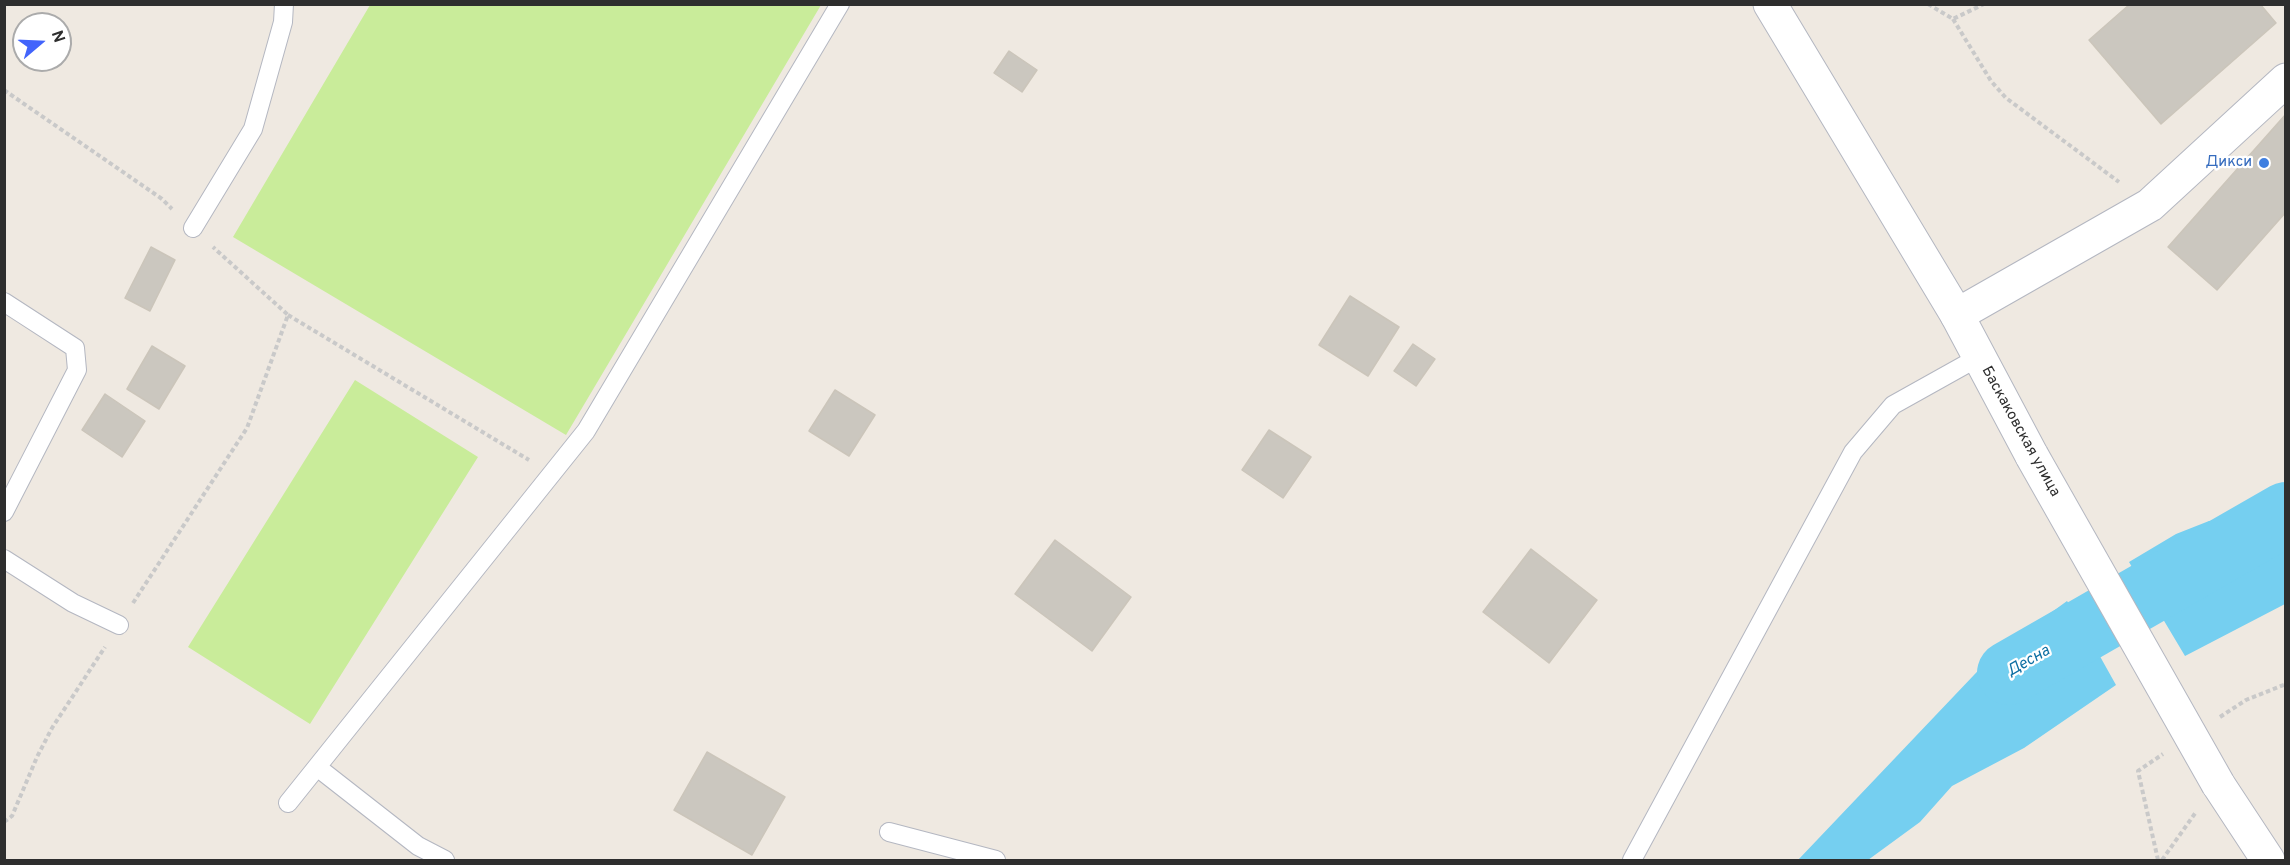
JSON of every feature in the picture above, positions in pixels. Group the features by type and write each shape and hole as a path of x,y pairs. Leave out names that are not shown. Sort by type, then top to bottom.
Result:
{"street":[{"name":"Баскаковская улица","path":"1770,4 1957,315 2032,456 2217,784 2268,861"},
{"path":"1957,315 2150,206 2286,80"}],"lane":[{"path":"193,228 253,129 283,22 284,4"},
{"path":"288,803 586,431 840,4"},
{"path":"4,302 75,348 76,370 4,512"},
{"path":"1632,861 1853,452 1893,405 1979,357"},
{"path":"4,559 73,603 119,625"},
{"path":"317,766 418,846 444,861"},
{"path":"890,832 996,861"}],"path":[{"path":"1928,4 1953,19 1991,81 2007,98 2150,206"},
{"path":"1953,19 1984,4"},
{"path":"4,90 162,199 288,315 552,473"},
{"path":"4,822 12,816 52,728 247,428 288,315"},
{"path":"2138,771 2160,861"},
{"path":"2160,861 2185,827"}],"green space":[{"path":"370,5 821,5 566,435 233,237"},
{"path":"355,380 478,457 310,724 188,647"}],"water":[{"path":"2285,494 2285,604 2185,656 2129,562 2176,534 2209,521 2252,518"},
{"path":"2067,601 2116,685 2024,748 1952,786 1920,822 1868,860 1798,860 1993,655"}],"building":[{"path":"2130,4 2260,4 2276,23 2161,124 2089,40"},
{"path":"1009,51 1037,70 1022,92 994,73"},
{"name":"Дикси","path":"2286,114 2286,212 2217,290 2168,247"},
{"path":"151,247 175,260 150,311 125,298"},
{"path":"1350,296 1399,327 1368,376 1319,345"},
{"path":"1413,344 1435,359 1416,386 1394,371"},
{"path":"152,346 185,366 159,409 127,389"},
{"path":"835,390 875,415 849,456 809,431"},
{"path":"105,394 145,421 122,457 82,430"},
{"path":"1269,430 1311,457 1283,498 1242,470"},
{"path":"1055,540 1131,597 1092,651 1015,594"},
{"path":"1531,549 1597,600 1549,663 1483,612"},
{"path":"707,752 785,797 752,855 674,810"}],"waterway":[{"name":"Десна","path":"2009,673 2286,514"}],"place":[{"name":"Дикси","path":"2264,163"}]}
